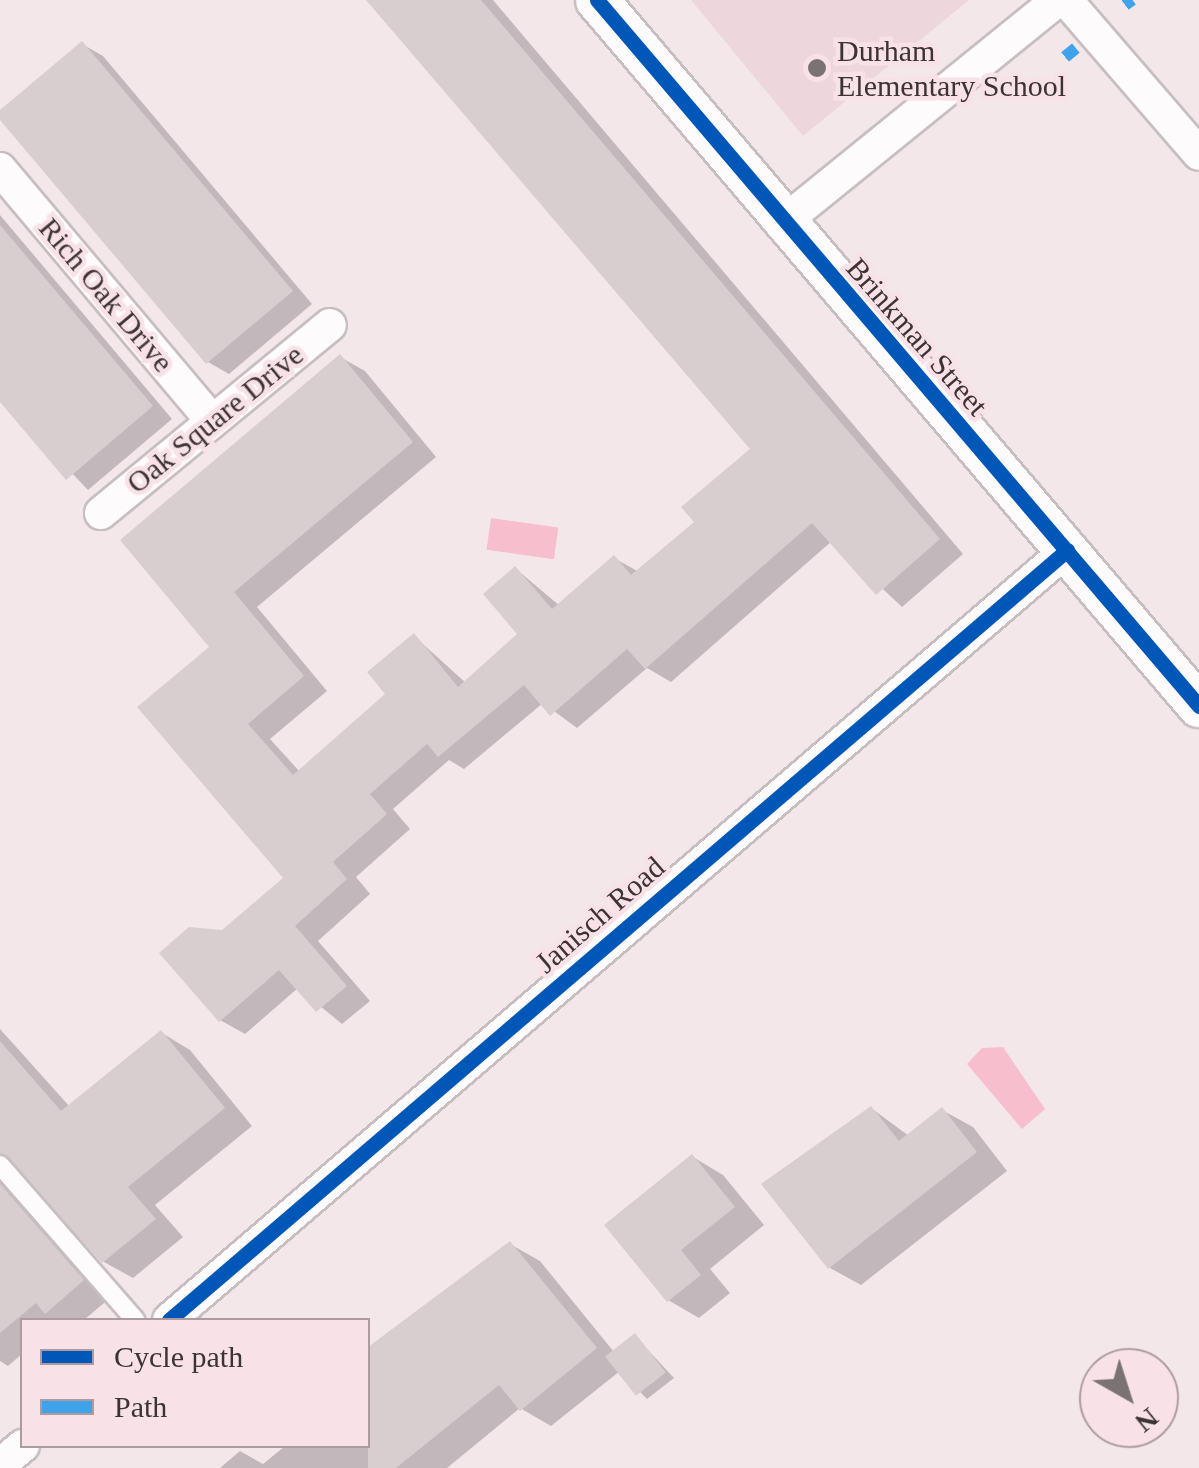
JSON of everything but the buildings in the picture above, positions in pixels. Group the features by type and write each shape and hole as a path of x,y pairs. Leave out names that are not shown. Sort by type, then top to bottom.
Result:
{"street":[{"name":"Brinkman Street","path":"597,0 782,224 1199,706"},
{"path":"782,224 1058,0"},
{"path":"1066,0 1199,154"},
{"name":"Rich Oak Drive","path":"0,169 212,421"},
{"name":"Oak Square Drive","path":"101,512 330,324"},
{"name":"Janisch Road","path":"171,1318 1067,550"}],"lane":[{"path":"0,1165 132,1318"}],"shaded area":[{"name":"Durham Elementary School","path":"691,0 969,0 803,136"},
{"path":"491,518 558,527 554,559 487,550"},
{"path":"1003,1047 1045,1109 1022,1129 967,1064 982,1048"}],"marked path":[{"path":"1125,5 1132,0"},
{"path":"1065,57 1076,48"}],"cycle path":[{"path":"597,0 1199,706"},
{"path":"171,1318 1067,550"}],"place":[{"name":"Durham Elementary School","path":"817,68"}]}
